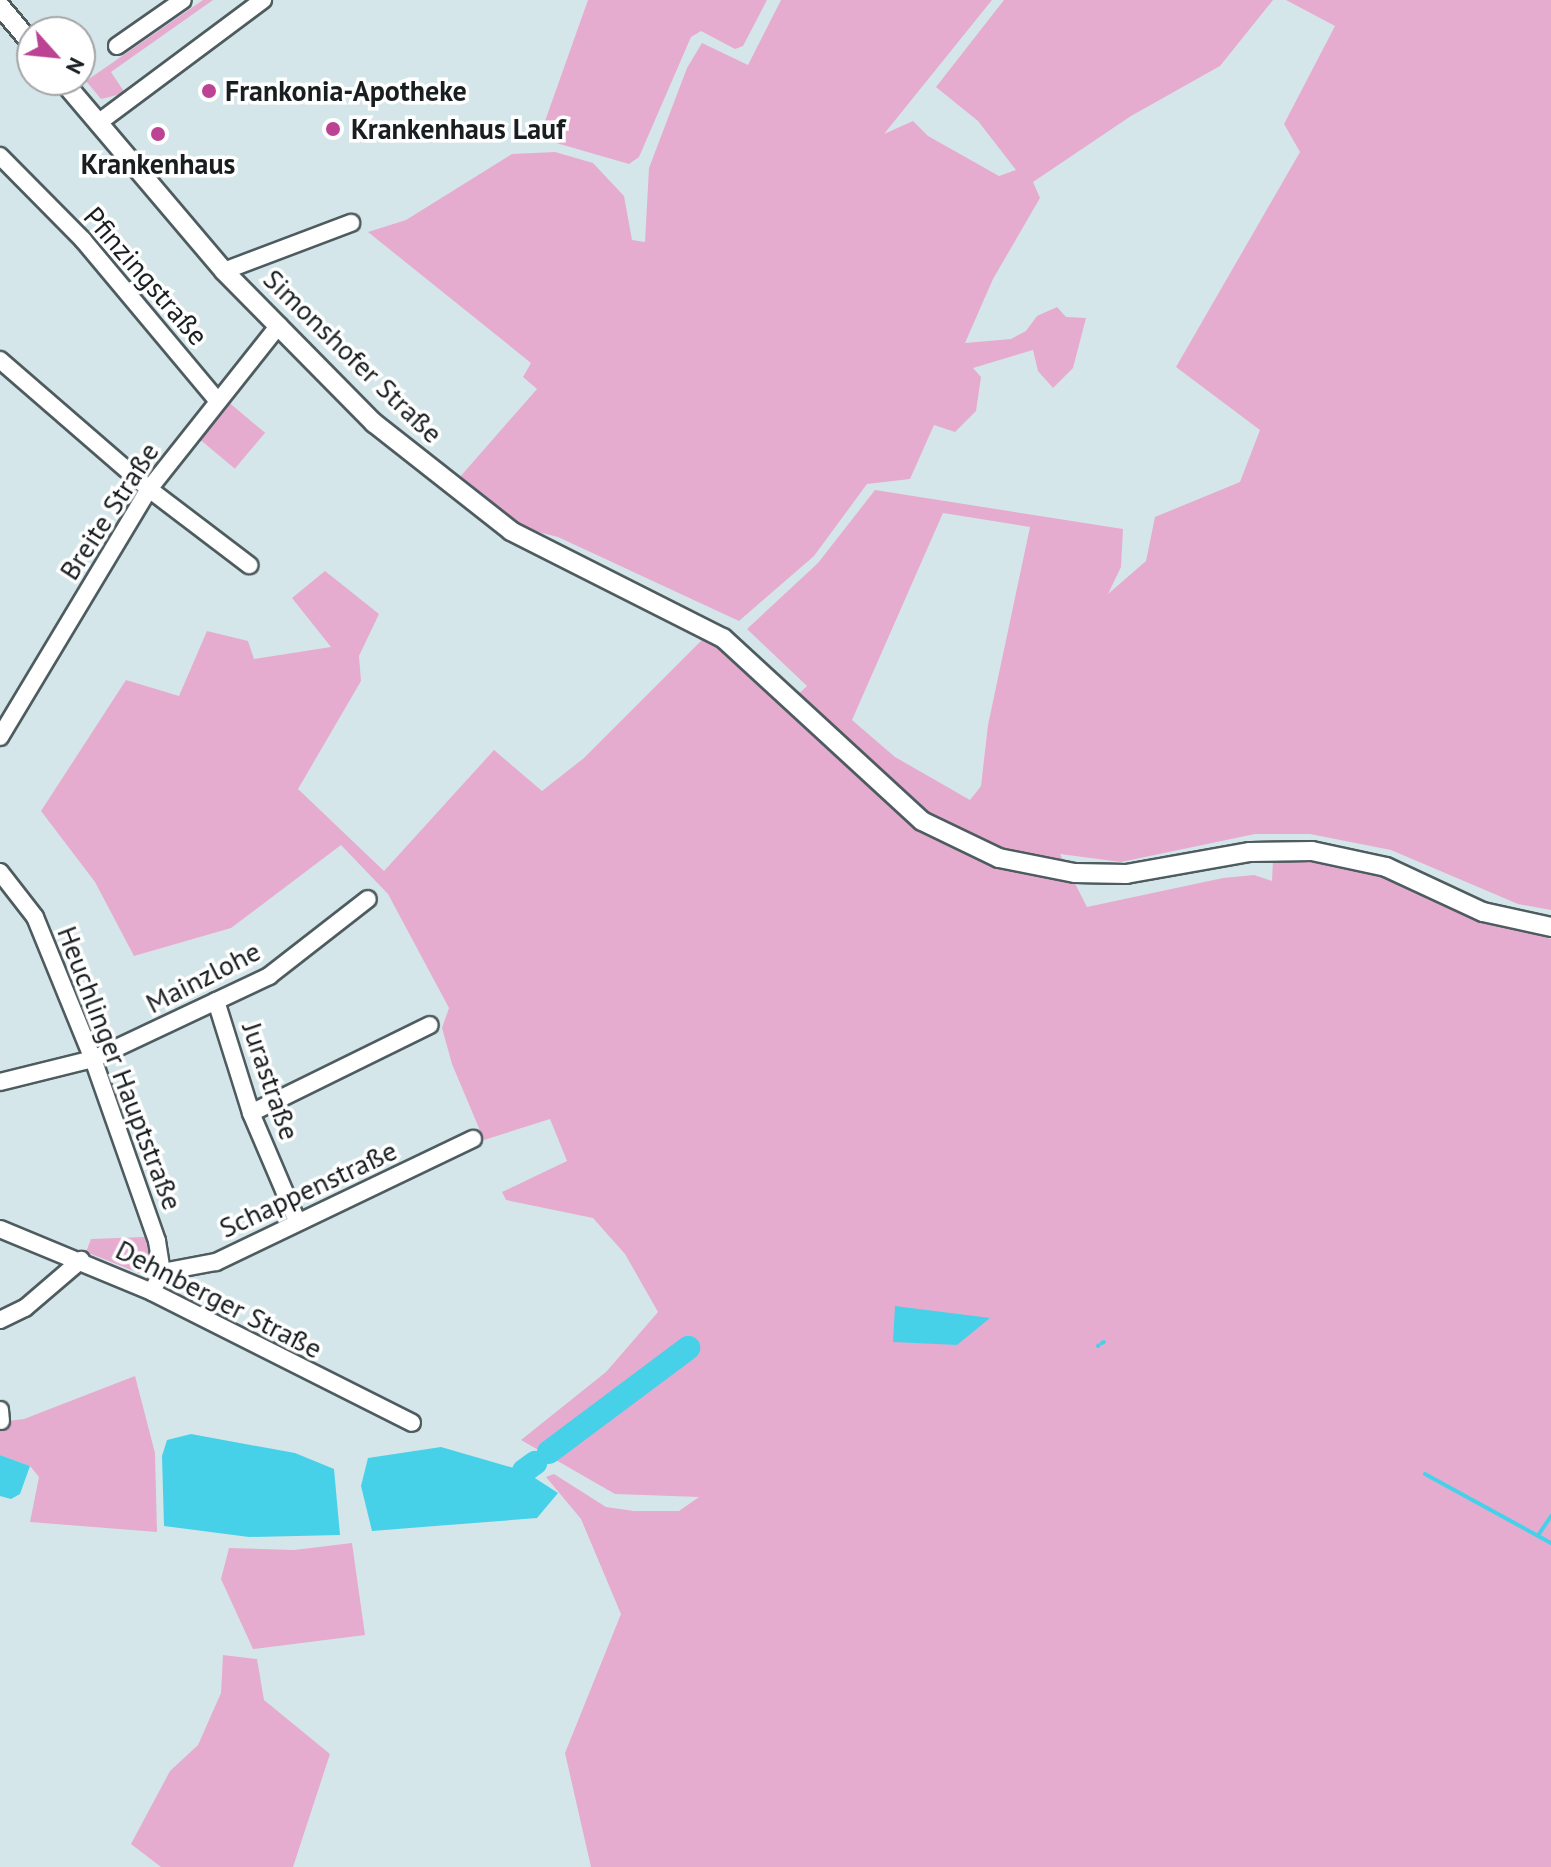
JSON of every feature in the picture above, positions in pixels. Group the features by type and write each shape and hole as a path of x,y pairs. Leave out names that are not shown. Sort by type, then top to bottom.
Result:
{"street":[{"path":"117,46 183,0"},
{"path":"98,123 263,0"},
{"path":"0,6 16,25"},
{"name":"Simonshofer Straße","path":"75,96 224,271 374,423 446,481 546,552 681,613 723,638 756,663 870,778 922,821 962,843 999,858 1075,873 1126,874 1250,852 1312,851 1386,867 1483,912 1551,927"},
{"name":"Pfinzingstraße","path":"0,156 83,240 216,399"},
{"name":"Simonshofer Straße","path":"224,271 351,223"},
{"name":"Breite Straße","path":"0,737 149,489 216,399 279,325"},
{"path":"0,360 149,489 249,565"},
{"name":"Heuchlinger Hauptstraße","path":"0,872 35,917 93,1059 157,1241 162,1272"},
{"name":"Mainzlohe","path":"0,1082 93,1059 269,976 368,899"},
{"name":"Jurastraße","path":"216,1001 251,1113 297,1221"},
{"path":"251,1113 430,1025"},
{"name":"Schappenstraße","path":"162,1272 216,1262 473,1139"},
{"name":"Dehnberger Straße","path":"0,1229 152,1292 412,1423"},
{"path":"0,1320 25,1308 81,1260"},
{"path":"152,1292 162,1272"},
{"path":"0,1410 1,1421"}],"shaded area":[{"path":"203,0 213,0 111,72 125,93 101,99 96,93 96,74"},
{"path":"588,0 767,0 743,46 735,49 701,31 691,37 639,157 629,164 539,138"},
{"path":"781,0 992,0 884,134 913,121 928,136 999,176 1016,170 978,121 936,87 1004,0 1273,0 1220,66 1131,116 1033,182 1040,198 993,279 965,343 1011,339 1026,331 1037,316 1057,307 1066,317 1086,318 1073,368 1053,388 1038,371 1033,350 973,368 981,377 976,411 955,432 934,425 910,479 867,484 814,556 739,621 558,537 530,530 459,478 537,389 523,377 531,363 368,232 406,220 512,154 555,152 593,163 624,196 632,240 645,242 649,168 687,68 702,43 748,65"},
{"path":"1286,0 1551,0 1551,910 1518,904 1391,850 1310,834 1255,834 1121,862 1060,854 1087,907 1223,878 1254,875 1272,881 1273,859 1310,858 1399,881 1470,915 1551,939 1551,1867 591,1867 565,1753 621,1614 581,1519 546,1477 554,1474 606,1507 634,1511 679,1511 699,1497 615,1494 521,1440 606,1372 658,1312 625,1254 593,1218 506,1200 502,1192 567,1161 550,1119 484,1140 452,1064 442,1028 449,1008 388,894 341,845 231,928 134,956 95,882 41,811 126,680 179,696 207,631 248,641 254,659 331,647 292,598 325,571 379,614 359,656 361,681 298,789 384,871 494,750 542,791 584,758 706,636 787,705 807,686 747,629 818,563 875,490 1123,529 1121,567 1108,594 1146,561 1155,517 1240,482 1260,430 1176,367 1300,152 1284,124 1335,26","holes":["943,513 1030,527 988,725 981,786 970,800 895,757 852,720"]},
{"path":"226,400 265,433 235,469 196,436"},
{"path":"145,1237 152,1265 144,1275 86,1252 91,1239"},
{"path":"135,1376 155,1453 157,1532 30,1522 39,1477 30,1466 0,1455 0,1422 24,1419"},
{"path":"352,1543 365,1635 253,1649 221,1579 229,1548 294,1550"},
{"path":"223,1655 257,1659 264,1700 330,1754 293,1867 161,1867 131,1844 170,1771 198,1745 221,1693"}],"water":[{"path":"895,1306 990,1318 957,1345 893,1342"},
{"path":"191,1434 295,1453 334,1469 340,1535 249,1537 164,1526 162,1456 167,1440"},
{"path":"441,1447 524,1471 558,1493 537,1518 372,1531 361,1486 368,1458"},
{"path":"0,1455 30,1466 20,1494 11,1499 0,1496"}],"waterway":[{"path":"549,1452 688,1348"},
{"path":"524,1471 535,1463"},
{"path":"1425,1474 1551,1543"},
{"path":"1539,1534 1551,1516"}],"place":[{"name":"Frankonia-Apotheke","path":"209,91"},
{"name":"Krankenhaus Lauf","path":"333,129"},
{"name":"Krankenhaus","path":"158,134"}]}
